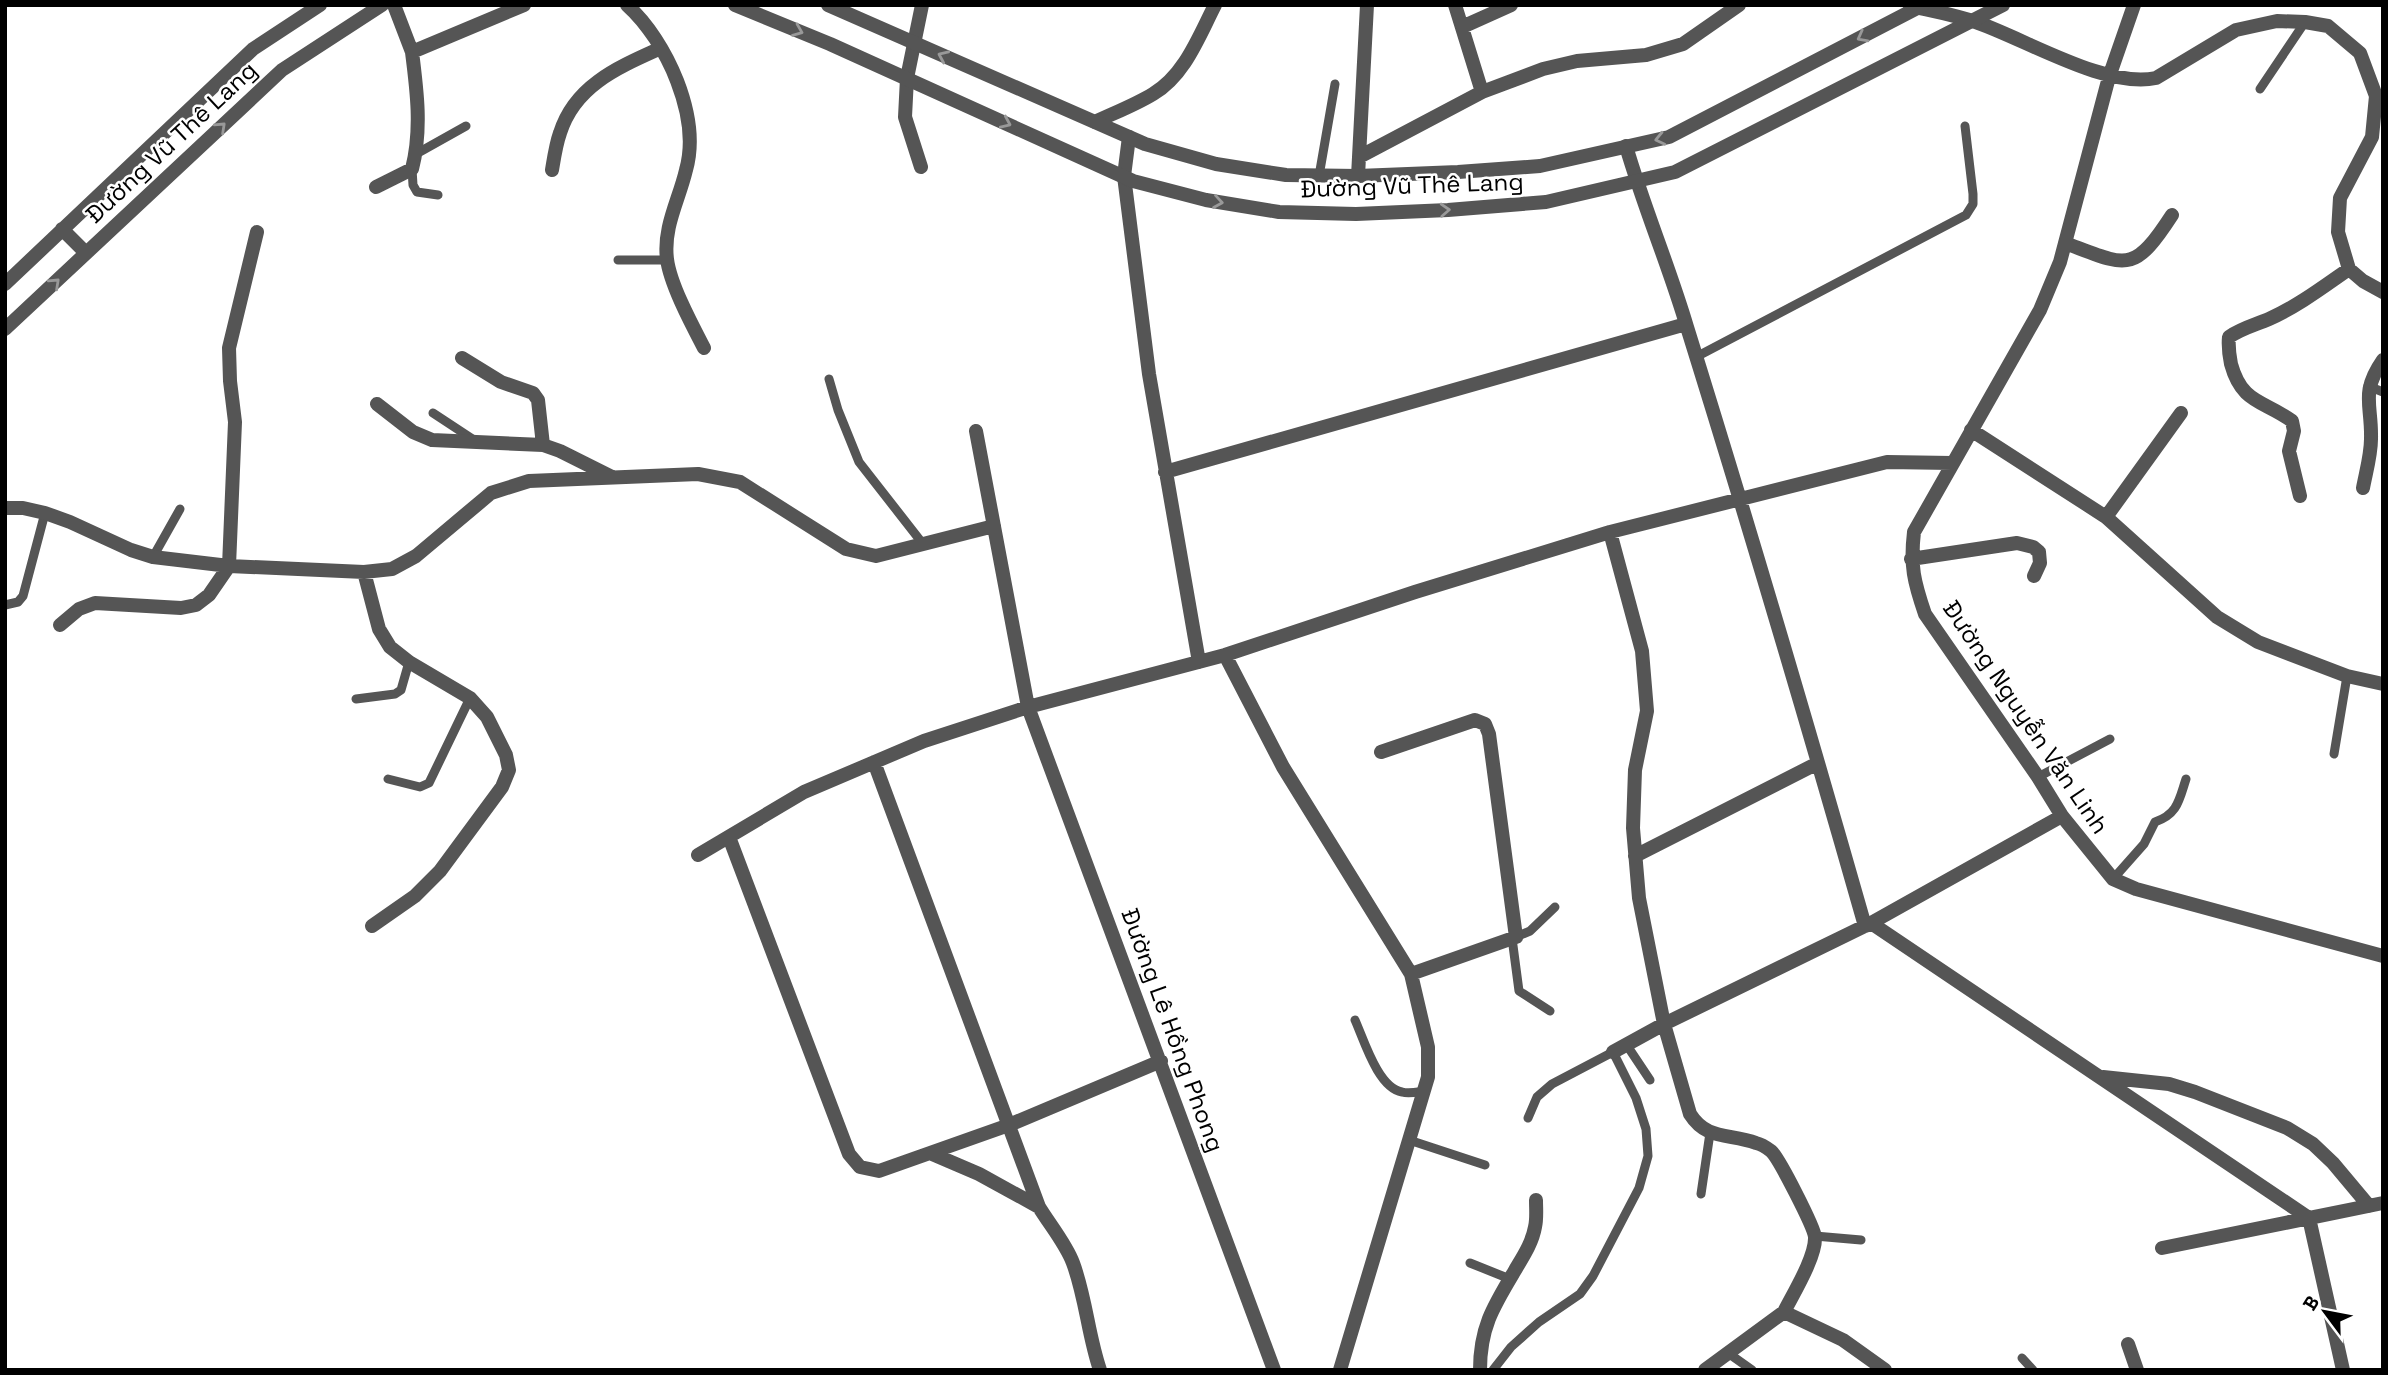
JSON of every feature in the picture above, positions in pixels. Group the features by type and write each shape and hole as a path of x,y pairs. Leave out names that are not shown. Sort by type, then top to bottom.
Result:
{"street":[{"name":"Đường Vũ Thê Lang","path":"5,284 253,49 320,5"},
{"name":"Đường Vũ Thê Lang","path":"5,329 282,70 382,5"},
{"path":"376,187 412,169 416,154 418,97 412,52 394,5"},
{"path":"412,52 524,5"},
{"path":"627,5 645,21 661,48 687,106 691,139 687,170 667,231 667,260 685,310 704,348"},
{"name":"Đường Vũ Thê Lang","path":"735,5 1124,176 1206,200 1279,212 1356,214 1546,202 1675,172 2003,5"},
{"name":"Đường Vũ Thê Lang","path":"828,5 1129,137 1216,164 1286,175 1319,176 1458,173 1540,166 1670,137 1917,6"},
{"path":"921,167 905,117 906,78 922,5"},
{"path":"1095,122 1155,93 1177,74 1215,5"},
{"path":"1358,176 1367,5"},
{"path":"1455,5 1482,92"},
{"path":"1462,27 1511,5"},
{"path":"1359,156 1482,92 1543,69 1577,61 1646,55 1683,44 1739,5"},
{"name":"Đường Nguyễn Văn Linh","path":"2134,5 2109,77 2060,262 2040,310 1914,532 1911,559 1915,585 1925,614 2062,816 2113,879 2136,889 2383,956"},
{"path":"1917,6 1973,21 2109,77 2141,81 2156,78 2236,30 2277,21 2328,26 2360,53 2376,96 2372,137 2340,198 2338,232 2349,269 2383,292"},
{"path":"552,170 560,131 572,107 591,84 615,69 661,48"},
{"path":"1129,137 1124,176 1149,374 1199,662"},
{"path":"1626,146 1686,324 1868,925 2309,1218 2343,1370"},
{"path":"2065,243 2112,260 2134,260 2151,246 2172,215"},
{"path":"62,229 86,254"},
{"path":"60,625 79,609 95,603 181,608 196,605 209,595 229,566 235,443 229,348 257,232"},
{"path":"2300,496 2289,451 2294,431 2292,421 2243,391 2236,380 2228,349 2229,337 2239,329 2269,319 2310,296 2349,269"},
{"path":"1165,472 1686,324"},
{"path":"462,358 501,382 533,393 538,400 543,445"},
{"path":"2363,488 2371,441 2368,386 2383,360"},
{"path":"376,404 413,432 432,440 543,445 614,477"},
{"path":"2106,517 2181,413"},
{"path":"1971,430 2106,517 2217,618 2258,642 2347,676 2383,684"},
{"name":"Đường Lê Hồng Phong","path":"976,431 1028,707 1274,1370"},
{"path":"698,855 804,793 924,741 1028,707 1224,655 1610,531 1887,462 1952,463"},
{"path":"5,508 23,508 45,513 153,557 229,566 364,572 392,569 416,556 491,493 528,481 698,474 740,482 846,549 876,556 994,526"},
{"path":"1610,531 1642,651 1647,711 1635,770 1633,828 1639,898 1664,1024 1690,1114 1698,1126 1710,1133 1757,1143 1772,1152 1815,1236 1813,1251 1784,1312 1705,1370"},
{"path":"1911,559 2017,543 2033,547 2039,552 2040,564 2034,576"},
{"path":"364,572 379,629 390,647 409,662 470,698 487,717 506,755 509,770 502,787 440,871 415,896 372,926"},
{"path":"1224,655 1283,767 1411,974 1428,1048 1429,1077 1340,1370"},
{"path":"1381,751 1475,720 1485,724 1489,734 1514,938 1411,974"},
{"path":"874,762 1039,1207 1072,1259 1083,1291 1086,1320 1101,1370"},
{"path":"1635,856 1818,762"},
{"path":"1613,1052 1664,1024 1868,925 2062,816"},
{"path":"729,837 849,1154 860,1167 879,1171 1009,1125 1161,1061"},
{"path":"2098,1076 2169,1084 2287,1128 2313,1144 2376,1204"},
{"path":"930,1153 979,1174 1039,1207"},
{"path":"1480,1370 1480,1350 1485,1323 1527,1250 1535,1227 1536,1200"},
{"path":"2162,1248 2376,1204"},
{"path":"1784,1312 1843,1339 1885,1370"},
{"path":"2127,1344 2137,1370"}],"lane":[{"path":"2260,89 2305,22"},
{"path":"1319,176 1335,84"},
{"path":"416,154 466,126"},
{"path":"1696,357 1966,215 1973,204 1973,194 1965,126"},
{"path":"412,169 413,186 417,192 438,195"},
{"path":"618,260 667,260"},
{"path":"829,379 859,462 923,544"},
{"path":"2368,386 2383,392"},
{"path":"433,413 479,443"},
{"path":"153,557 180,509"},
{"path":"5,605 18,602 23,596 45,513"},
{"path":"356,699 395,694 401,690 409,662"},
{"path":"2334,754 2347,676"},
{"path":"388,779 420,787 429,783 470,698"},
{"path":"2038,777 2110,739"},
{"path":"2113,879 2144,844 2155,822 2167,818 2175,810 2186,779"},
{"path":"1550,1011 1520,992 1514,938 1530,931 1555,907"},
{"path":"1356,1020 1381,1078 1392,1089 1403,1093 1424,1091"},
{"path":"1626,1044 1650,1080"},
{"path":"1493,1370 1511,1347 1539,1322 1580,1294 1593,1276 1640,1188 1648,1156 1646,1129 1636,1098 1613,1052 1552,1084 1537,1097 1528,1118"},
{"path":"1701,1194 1710,1133"},
{"path":"1409,1140 1485,1165"},
{"path":"1815,1236 1861,1240"},
{"path":"1471,1264 1510,1279"},
{"path":"1728,1353 1752,1370"},
{"path":"2022,1358 2033,1370"}]}
